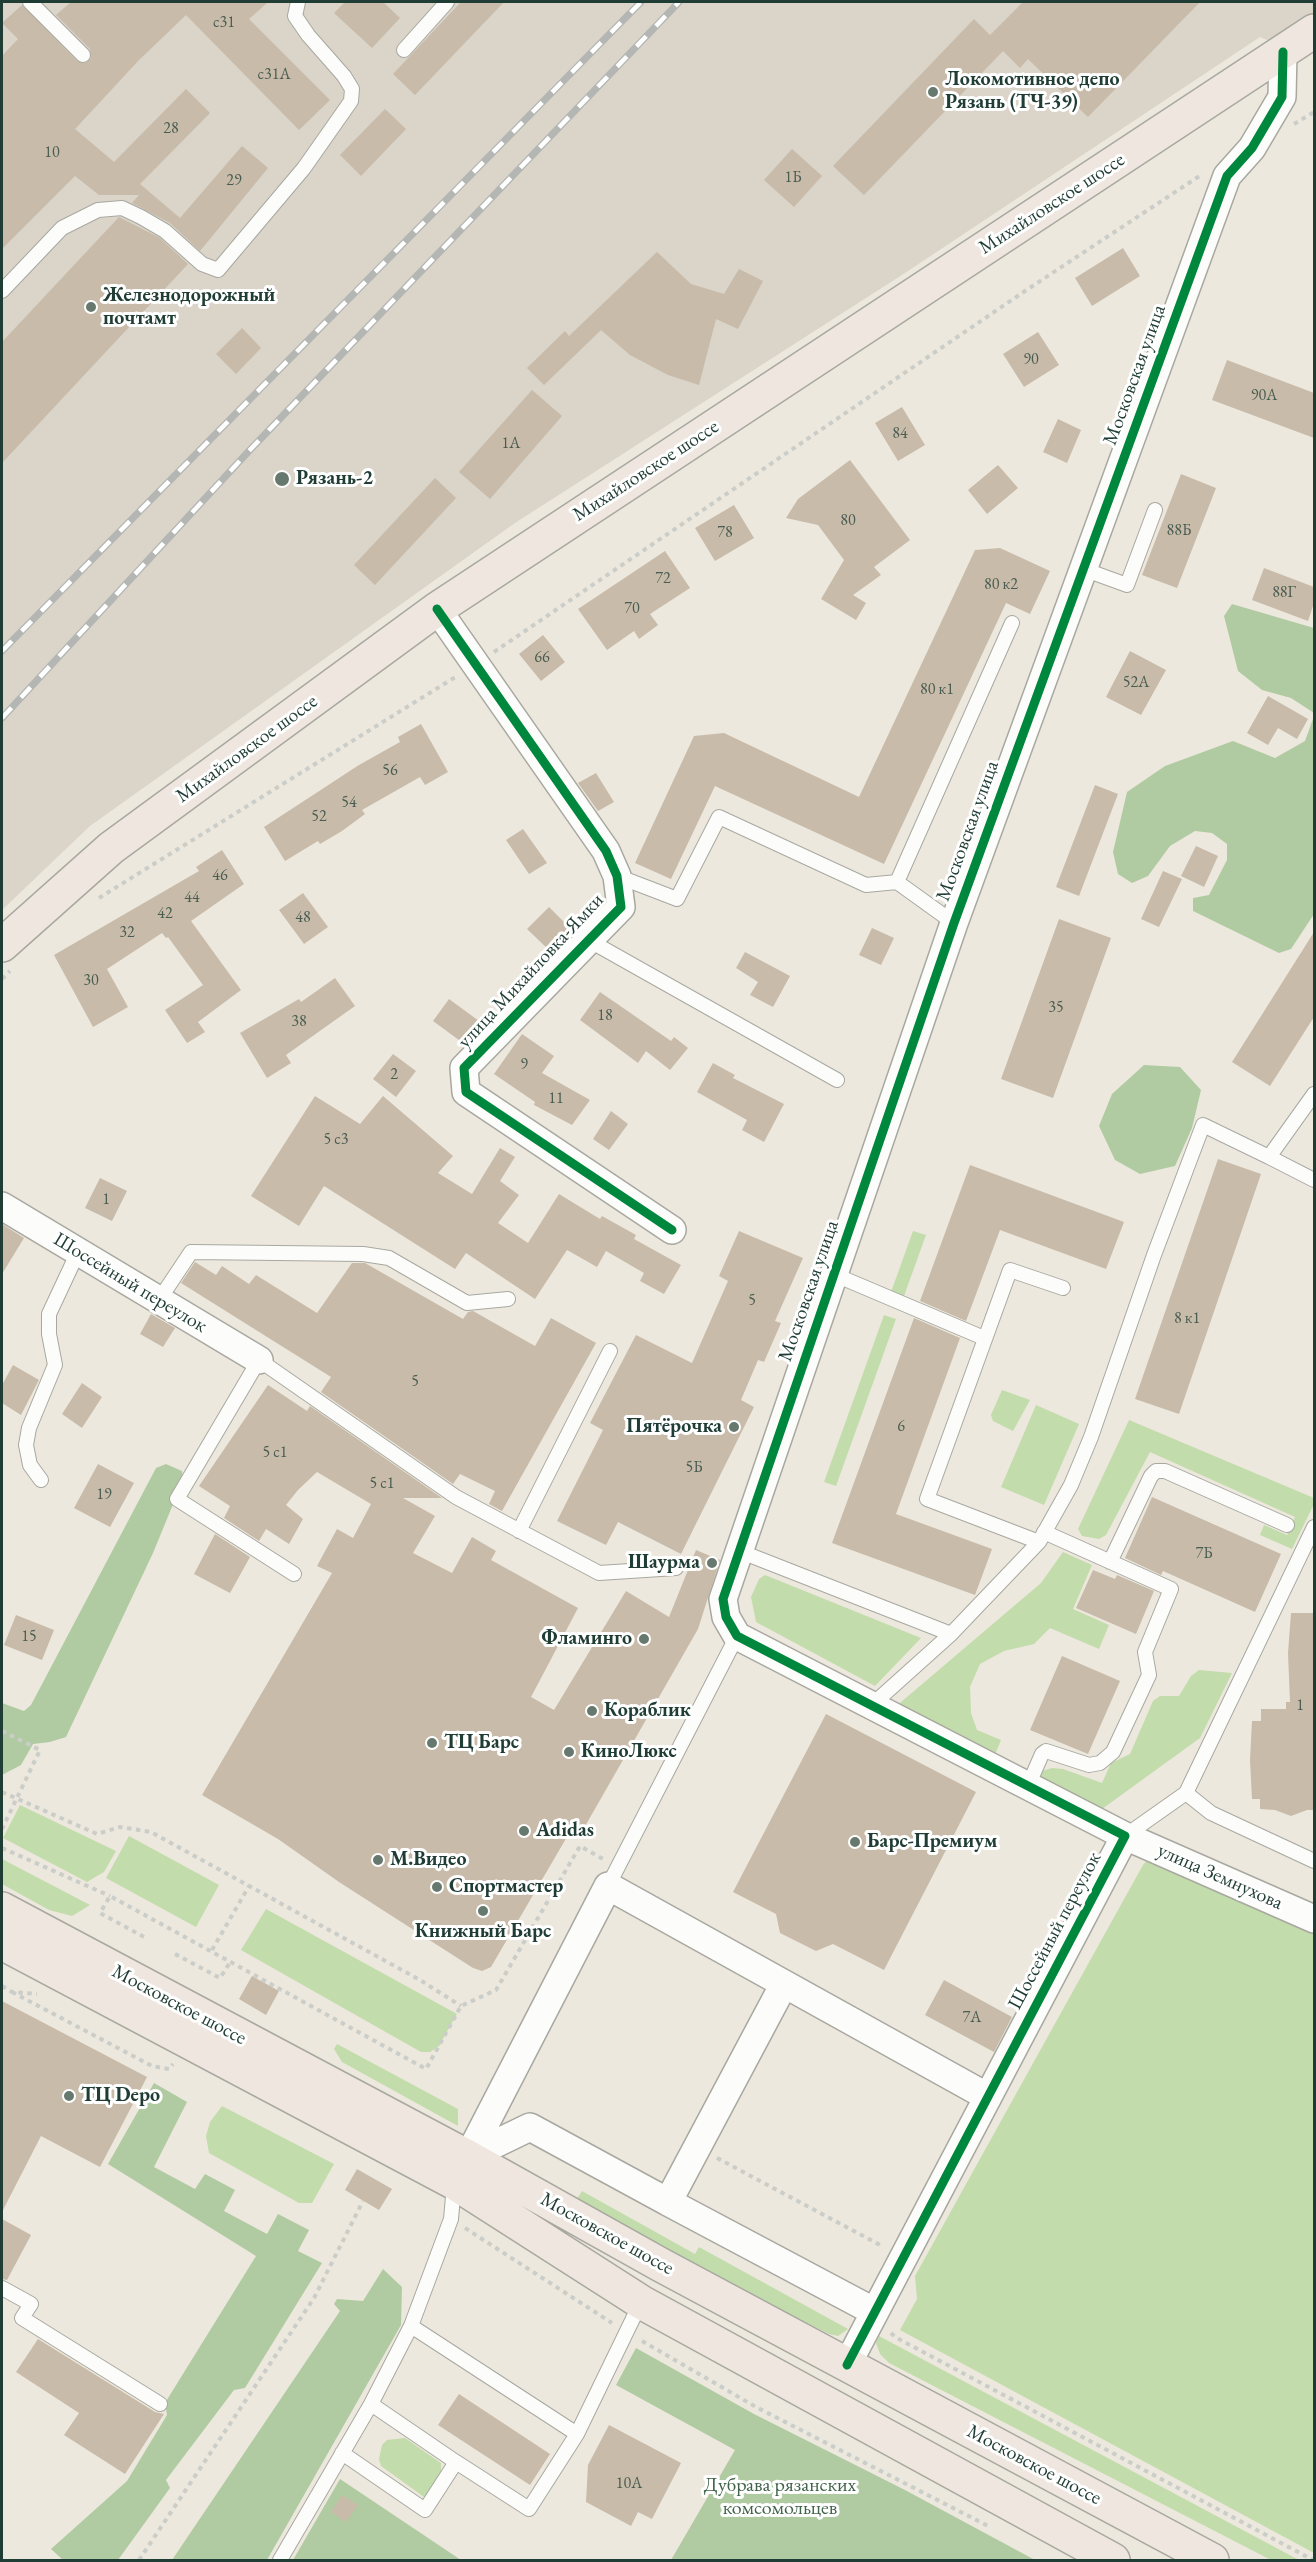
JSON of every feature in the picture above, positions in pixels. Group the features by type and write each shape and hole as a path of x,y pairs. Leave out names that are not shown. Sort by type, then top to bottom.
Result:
{"main road":[{"name":"Михайловское шоссе","path":"10,954 111,848 437,609 1314,31"},
{"name":"Московское шоссе","path":"2,1909 461,2170 641,2302 1113,2560"},
{"name":"Московское шоссе","path":"2,1943 461,2170 847,2365 1212,2560"}],"street":[{"name":"Московская улица","path":"737,1636 726,1617 723,1599 833,1274 954,923 1227,176 1252,148 1282,98 1283,52"},
{"name":"улица Михайловка-Ямки","path":"437,609 606,851 617,876 621,907 464,1068 466,1092 672,1230"},
{"name":"Шоссейный переулок","path":"2,1206 259,1360"},
{"name":"Шоссейный переулок","path":"737,1636 873,1704 1125,1836 896,2272 881,2320 847,2365"},
{"name":"улица Земнухова","path":"1125,1836 1314,1918"},
{"path":"461,2170 613,1877 784,1984 988,2097"},
{"path":"668,2202 784,1984"},
{"path":"461,2170 530,2127 881,2320"}],"lane":[{"path":"30,2 83,55"},
{"path":"2,291 62,228 98,210 122,208 141,217 165,231 202,264 218,270 303,168 351,101 352,89 344,76 295,16 298,2"},
{"path":"404,50 447,2"},
{"path":"1083,569 1126,585 1155,510"},
{"path":"897,882 1012,623"},
{"path":"617,876 677,899 719,817 866,885 897,882 954,923"},
{"path":"590,941 837,1080"},
{"path":"1269,1157 1314,1094"},
{"path":"873,1704 951,1634 1042,1537 1071,1485 1091,1437 1154,1255 1203,1125 1314,1179"},
{"path":"41,1479 30,1465 26,1445 29,1428 56,1365 49,1334 49,1314 78,1252"},
{"path":"159,1300 191,1252 363,1254 389,1258 467,1304 508,1299"},
{"path":"1029,1786 1042,1754 1047,1751 1089,1765 1100,1763 1113,1752 1149,1675 1145,1652 1171,1589 1110,1562 927,1499 1010,1270 1063,1288"},
{"path":"833,1274 984,1338"},
{"path":"519,1531 610,1351"},
{"path":"294,1574 177,1499 259,1360 456,1497 598,1574 676,1568"},
{"path":"1110,1562 1150,1476 1156,1471 1165,1471 1287,1525"},
{"path":"1125,1836 1186,1793 1314,1527"},
{"path":"739,1551 951,1634"},
{"path":"1301,1551 1314,1557"},
{"path":"613,1877 737,1636"},
{"path":"1186,1793 1211,1813 1314,1861"},
{"path":"279,2560 371,2404 411,2326 451,2219 461,2170"},
{"path":"2,2288 31,2304 22,2318 160,2404"},
{"path":"371,2404 529,2509 578,2434 641,2302"},
{"path":"411,2326 578,2434"},
{"path":"342,2453 425,2510 456,2462"}],"path":[{"path":"1252,148 1314,112"},
{"path":"95,900 217,827 476,664 1025,291 1204,174"},
{"path":"2,979 10,954"},
{"path":"2,1731 40,1750 2,1829"},
{"path":"2,1792 97,1834 120,1827 150,1832 420,1980 461,2006"},
{"path":"2,1848 110,1896 426,2069 461,2006 496,1990 580,1846 613,1877"},
{"path":"212,1951 249,1886"},
{"path":"110,1896 100,1912 144,1937"},
{"path":"175,1954 220,1978 231,1961"},
{"path":"2,1986 152,2066 169,2069 177,2057"},
{"path":"12,1992 47,1995"},
{"path":"697,2148 892,2252 896,2272"},
{"path":"139,2560 314,2298 363,2201"},
{"path":"451,2219 627,2333 756,2407 993,2528"},
{"path":"881,2320 895,2337 1313,2560"}],"shaded area":[{"path":"2,2 1314,2 1314,13 1274,43 1260,37 905,273 515,523 90,826 2,910"}],"green space":[{"path":"1232,604 1314,628 1314,713 1291,698 1262,690 1238,671 1224,616"},
{"path":"1314,716 1314,914 1291,949 1279,953 1193,911 1193,898 1209,895 1227,860 1227,844 1212,833 1195,831 1170,846 1148,876 1132,883 1118,874 1113,852 1127,792 1165,766 1233,741 1275,758 1305,741"},
{"path":"1144,1065 1180,1067 1201,1090 1192,1128 1175,1166 1140,1174 1115,1160 1099,1126 1112,1094"},
{"path":"913,1231 926,1235 904,1296 891,1292"},
{"path":"884,1315 896,1319 836,1486 824,1482"},
{"path":"1002,1390 1030,1400 1013,1431 993,1421 991,1415"},
{"path":"1036,1405 1079,1424 1044,1505 1001,1487"},
{"path":"1129,1420 1314,1498 1314,1504 1292,1549 1260,1535 1264,1525 1287,1535 1295,1517 1150,1452 1106,1535 1099,1539 1082,1536 1078,1529"},
{"path":"166,1464 182,1471 183,1480 153,1553 66,1737 33,1744 21,1765 2,1775 2,1703 24,1711 31,1705 156,1468"},
{"path":"1063,1552 1092,1565 1073,1609 1109,1625 1099,1649 1050,1628 1034,1644 1004,1651 980,1664 970,1687 971,1713 977,1730 1001,1740 994,1757 894,1708 1041,1583"},
{"path":"765,1575 921,1638 875,1686 756,1622 751,1597 759,1579"},
{"path":"1199,1670 1232,1673 1200,1738 1102,1809 1038,1778 1042,1771 1052,1768 1063,1769 1102,1783 1111,1763 1130,1754 1153,1701 1160,1696 1179,1696 1191,1676"},
{"path":"20,1805 116,1851 104,1872 87,1882 3,1838"},
{"path":"129,1836 219,1885 196,1927 106,1878"},
{"path":"1149,1858 1314,1929 1314,2553 900,2330 917,2299 915,2276 1143,1865"},
{"path":"2,1859 90,1905 72,1916 49,1910 2,1884"},
{"path":"266,1909 457,2014 439,2046 430,2052 421,2052 241,1950"},
{"path":"337,2044 458,2109 458,2126 342,2062 334,2049"},
{"path":"154,2083 187,2102 154,2167 195,2189 205,2174 235,2190 224,2211 267,2234 278,2214 309,2230 298,2251 322,2263 245,2388 234,2390 166,2480 170,2488 118,2560 63,2560 51,2549 127,2481 167,2415 165,2403 256,2256 108,2164"},
{"path":"222,2106 334,2164 312,2203 299,2203 209,2153 206,2136 210,2122"},
{"path":"582,2191 695,2254 699,2247 848,2329 838,2336 829,2334 690,2264 577,2199"},
{"path":"383,2269 402,2287 401,2325 267,2560 172,2560 340,2311 334,2304 337,2299 363,2301"},
{"path":"879,2336 1299,2560 1271,2560 889,2363 880,2354 876,2343"},
{"name":"Дубрава рязанских комсомольцев","path":"636,2348 754,2414 905,2490 1035,2560 671,2560 735,2450 616,2385"},
{"path":"405,2438 441,2463 441,2472 435,2486 424,2497 381,2466 379,2459 382,2445 387,2440"},
{"path":"340,2479 461,2560 293,2560"}],"building":[{"path":"71,2 268,2 249,19 330,100 299,130 186,15 139,60 75,129 114,162 186,89 210,113 140,184 180,218 242,146 268,168 200,251 170,223 132,203 139,195 99,195 75,176 2,249 2,56 18,39 2,23 22,5 77,61 86,63 91,58 90,49 56,15"},
{"path":"345,2 383,2 400,18 372,48 334,13"},
{"path":"461,2 504,2 415,95 393,74"},
{"name":"Локомотивное депо Рязань (ТЧ-39)","path":"1023,2 1200,2 1088,117 1028,59 1020,68 1003,51 864,195 833,166 974,19 990,35"},
{"path":"385,109 406,129 361,176 340,155"},
{"path":"792,149 822,176 794,207 764,180"},
{"name":"Железнодорожный почтамт","path":"119,217 160,238 188,264 2,463 2,342"},
{"path":"1123,248 1140,276 1092,306 1075,278"},
{"path":"657,252 691,284 724,294 739,269 763,281 738,329 716,319 699,385 668,375 630,355 601,330 544,385 527,368 565,331 569,336"},
{"path":"242,328 261,348 236,374 216,354"},
{"path":"1038,332 1059,365 1024,387 1003,354"},
{"path":"1227,360 1314,393 1314,438 1212,400"},
{"path":"532,390 562,416 490,499 459,472"},
{"path":"902,407 925,445 898,461 875,423"},
{"path":"1058,419 1081,430 1067,463 1043,452"},
{"path":"850,460 910,540 874,567 881,575 853,595 866,603 856,620 821,599 844,560 818,525 786,518 798,499"},
{"path":"998,465 1018,488 987,514 968,490"},
{"path":"1181,474 1216,488 1177,588 1142,575"},
{"path":"435,478 456,498 375,585 354,565"},
{"path":"734,505 754,538 715,561 695,528"},
{"path":"1000,548 1050,571 1030,614 1006,603 884,864 715,786 671,879 635,863 694,736 724,733 859,797 975,550"},
{"path":"665,551 690,588 650,614 658,625 639,639 634,631 607,650 578,609"},
{"path":"1264,568 1314,587 1314,603 1308,621 1252,600"},
{"path":"543,635 565,662 541,681 519,654"},
{"path":"1130,651 1166,670 1141,715 1106,697"},
{"path":"1268,696 1308,719 1297,739 1278,728 1268,745 1247,733"},
{"path":"421,724 448,772 425,785 420,777 362,810 365,814 342,831 320,844 318,841 285,861 264,827 359,765 400,742 398,737"},
{"path":"596,773 614,802 598,811 578,783"},
{"path":"1095,785 1118,794 1079,896 1056,887"},
{"path":"523,829 547,863 529,874 506,840"},
{"path":"1196,846 1218,856 1204,887 1181,876"},
{"path":"222,850 244,884 191,921 241,990 198,1022 205,1032 187,1043 165,1010 203,985 168,937 166,938 162,933 107,969 128,1007 93,1027 54,955 199,871 196,867"},
{"path":"1163,871 1182,879 1159,927 1141,919"},
{"path":"303,893 328,927 304,944 279,910"},
{"path":"549,907 572,930 551,952 527,929"},
{"path":"1059,919 1111,938 1053,1098 1001,1079"},
{"path":"872,928 894,938 881,965 859,955"},
{"path":"1314,932 1314,1017 1270,1086 1232,1062"},
{"path":"745,952 790,976 773,1007 750,995 758,982 736,968"},
{"path":"335,978 355,1006 286,1055 291,1063 267,1078 240,1033 299,999 301,1002"},
{"path":"600,992 671,1041 674,1037 688,1048 670,1070 646,1051 638,1063 580,1020"},
{"path":"449,999 479,1021 463,1043 433,1021"},
{"path":"522,1034 554,1056 542,1073 590,1100 572,1125 534,1105 535,1102 494,1074"},
{"path":"393,1054 416,1071 396,1097 373,1079"},
{"path":"713,1063 735,1075 733,1078 784,1104 764,1142 742,1130 747,1120 697,1092"},
{"path":"315,1096 360,1124 383,1096 453,1156 438,1173 472,1194 500,1148 515,1157 500,1181 519,1195 498,1223 528,1243 559,1194 600,1219 602,1216 636,1235 634,1239 681,1265 664,1294 640,1281 644,1273 606,1251 597,1267 567,1250 535,1299 466,1253 455,1269 324,1186 299,1226 251,1196"},
{"path":"611,1111 628,1124 609,1150 593,1139"},
{"path":"1218,1159 1261,1174 1179,1414 1135,1399"},
{"path":"970,1165 1124,1222 1106,1269 1000,1230 966,1321 920,1301"},
{"path":"100,1178 127,1191 112,1221 85,1208"},
{"path":"2,1224 24,1238 2,1274"},
{"path":"739,1231 803,1258 775,1321 781,1323 764,1362 758,1360 741,1400 754,1407 681,1554 618,1522 606,1545 557,1521 603,1430 590,1423 636,1335 692,1363 728,1281 719,1276"},
{"path":"195,1262 216,1275 222,1266 249,1284 256,1275 317,1313 352,1263 365,1263 463,1319 468,1312 473,1311 535,1346 551,1318 596,1343 502,1511 489,1504 495,1491 460,1474 453,1484 321,1392 331,1377 181,1283"},
{"path":"151,1314 175,1328 163,1347 140,1334"},
{"path":"914,1318 960,1338 896,1514 992,1549 975,1595 832,1543"},
{"path":"13,1365 39,1380 21,1415 2,1403 2,1385"},
{"path":"82,1383 102,1397 82,1428 62,1414"},
{"name":"ТЦ Барс","path":"268,1385 307,1411 310,1406 442,1498 403,1498 435,1516 413,1553 452,1573 472,1537 496,1551 491,1560 578,1608 531,1697 554,1710 626,1591 669,1617 696,1550 720,1560 698,1629 580,1835 571,1830 491,1967 482,1971 473,1968 339,1882 278,1839 202,1795 332,1573 317,1566 337,1529 353,1538 371,1504 317,1472 286,1505 303,1519 289,1544 266,1529 259,1541 224,1518 230,1506 199,1486"},
{"path":"98,1464 134,1483 110,1527 74,1508"},
{"path":"1152,1497 1281,1554 1255,1612 1163,1571 1161,1575 1125,1558"},
{"path":"215,1534 250,1557 230,1593 194,1574"},
{"path":"1093,1570 1115,1579 1117,1575 1154,1591 1136,1634 1076,1608"},
{"path":"1291,1613 1314,1613 1314,1810 1291,1816 1275,1810 1260,1809 1260,1799 1252,1799 1250,1760 1252,1721 1261,1721 1261,1709 1286,1709 1286,1702 1290,1702 1288,1653"},
{"path":"16,1615 54,1630 42,1660 4,1645"},
{"path":"1062,1656 1120,1681 1088,1754 1030,1730"},
{"name":"Барс-Премиум","path":"826,1714 976,1792 884,1970 833,1944 816,1951 780,1933 776,1914 733,1892"},
{"path":"252,1976 279,1991 266,2015 239,1999"},
{"path":"944,1980 1012,2017 994,2052 925,2015"},
{"name":"ТЦ Depo","path":"2,2001 147,2077 100,2167 41,2136 2,2212"},
{"path":"357,2169 392,2189 379,2210 345,2190"},
{"path":"2,2219 31,2235 7,2280 2,2279"},
{"path":"38,2339 155,2412 164,2414 125,2474 64,2435 79,2413 16,2372"},
{"path":"459,2394 550,2454 530,2485 438,2425"},
{"path":"609,2425 681,2463 652,2519 638,2512 631,2526 586,2502 588,2465"},
{"path":"342,2495 358,2505 346,2522 331,2512"}],"railway":[{"path":"2,651 641,2"},
{"path":"2,718 248,452 679,2"}],"cycle path":[{"path":"847,2365 1125,1836 737,1636 726,1617 723,1599 954,923 1227,176 1252,148 1282,97 1283,52"},
{"path":"437,609 606,851 617,876 621,907 464,1068 466,1092 672,1230"}],"place":[{"name":"Локомотивное депо Рязань (ТЧ-39)","path":"933,92"},
{"name":"Железнодорожный почтамт","path":"91,307"},
{"name":"Рязань-2","path":"282,479"},
{"name":"Пятёрочка","path":"734,1427"},
{"name":"Шаурма","path":"712,1563"},
{"name":"Фламинго","path":"644,1639"},
{"name":"Кораблик","path":"592,1711"},
{"name":"ТЦ Барс","path":"432,1743"},
{"name":"КиноЛюкс","path":"569,1752"},
{"name":"Adidas","path":"524,1831"},
{"name":"Барс-Премиум","path":"855,1842"},
{"name":"М.Видео","path":"378,1860"},
{"name":"Спортмастер","path":"437,1887"},
{"name":"Книжный Барс","path":"483,1911"},
{"name":"ТЦ Depo","path":"69,2096"}]}
